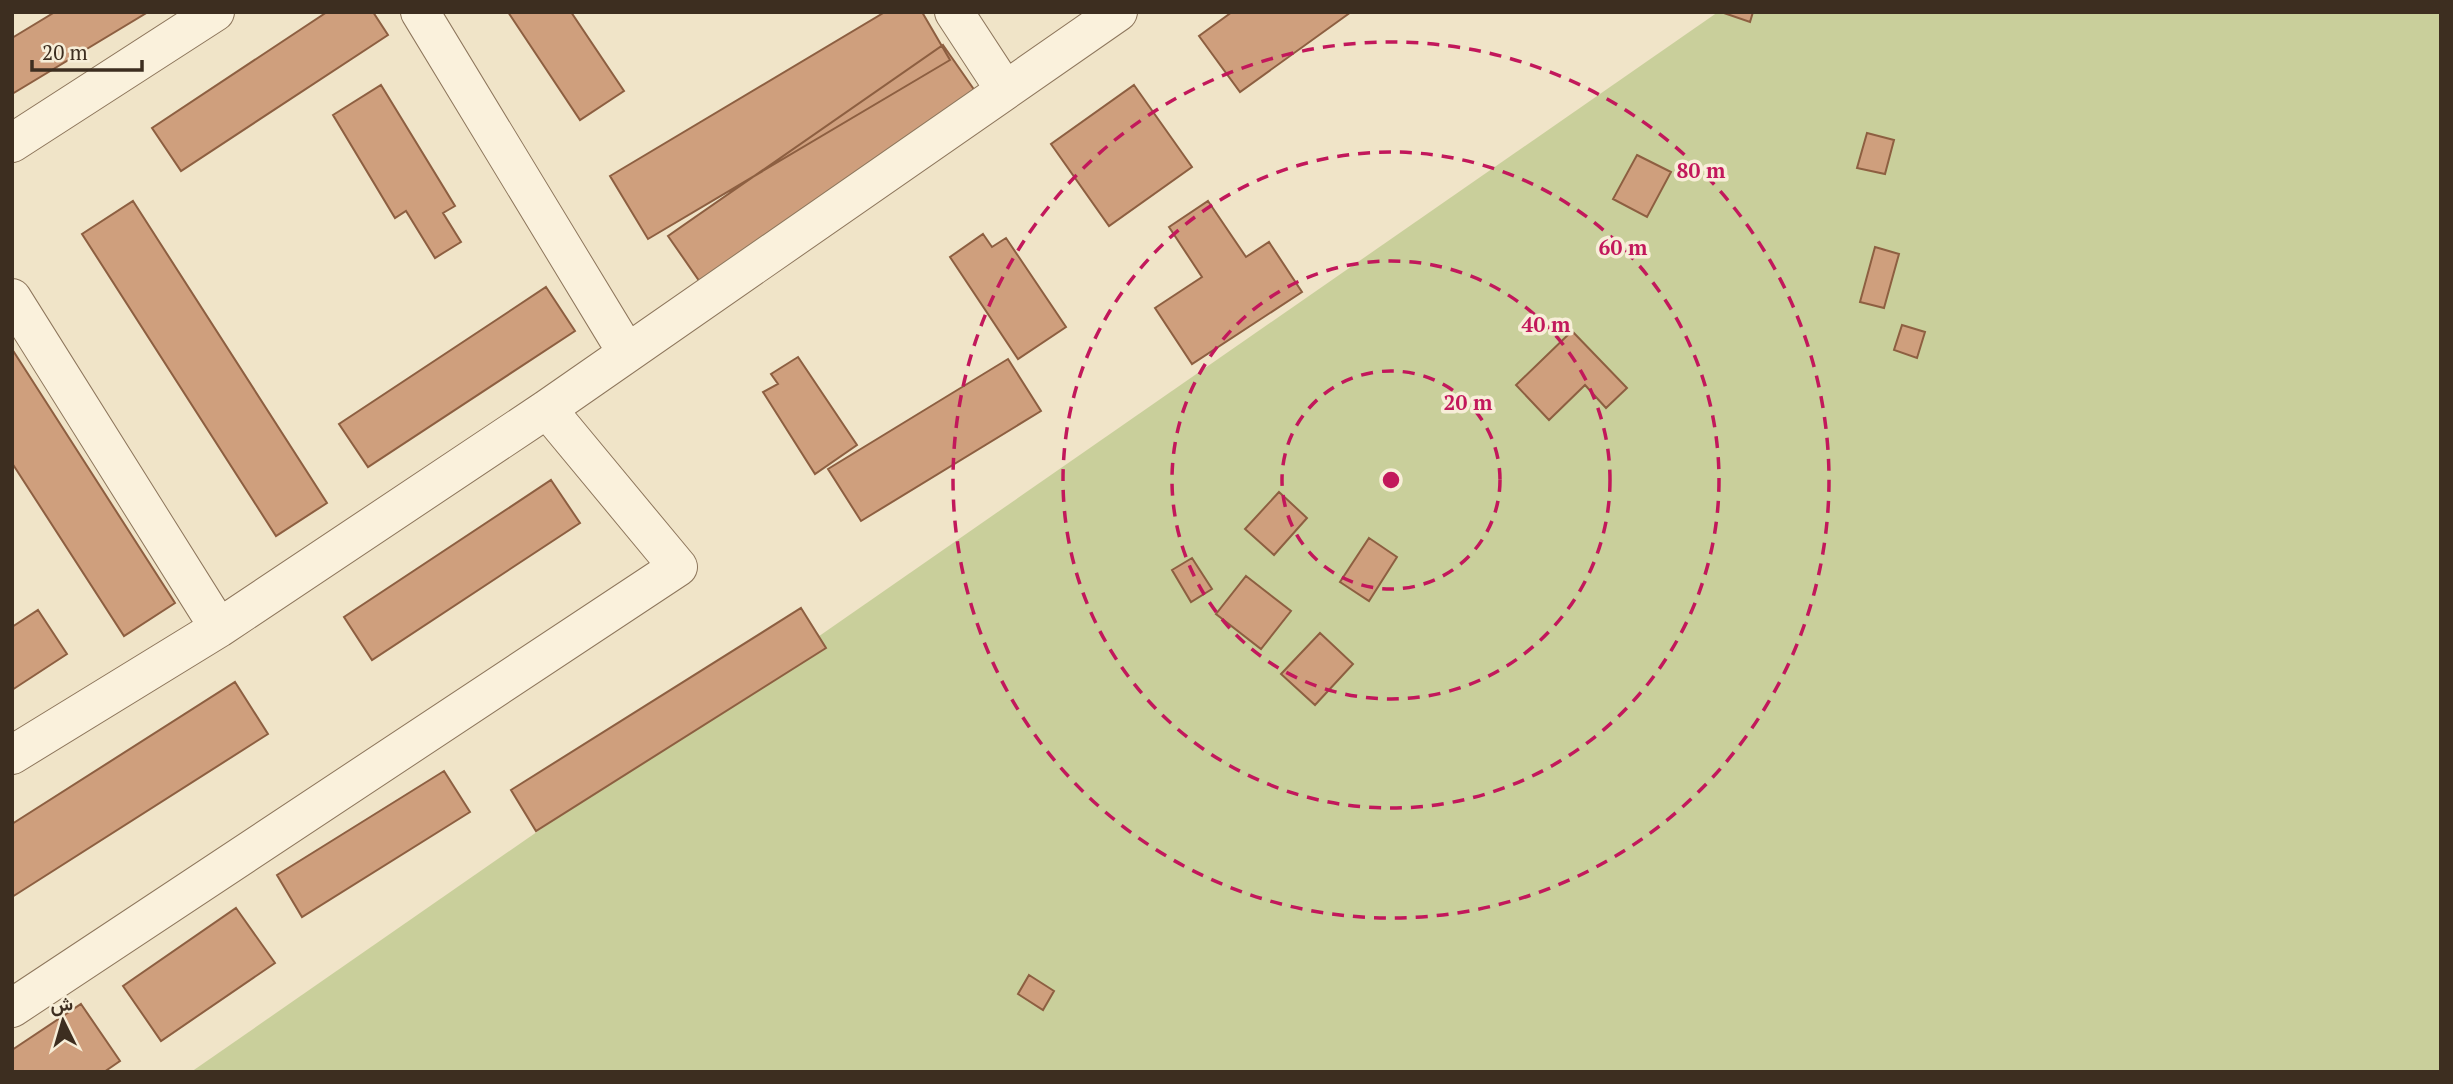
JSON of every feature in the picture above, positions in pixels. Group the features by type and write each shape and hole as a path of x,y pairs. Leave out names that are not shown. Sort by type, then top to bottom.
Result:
{"street":[{"path":"12,143 215,12"},
{"path":"420,12 627,353"},
{"path":"954,12 1005,90"},
{"path":"12,755 219,628 547,408 1118,12"},
{"path":"12,298 219,628"},
{"path":"12,1008 678,567 547,408"}],"green space":[{"path":"1718,12 2441,12 2441,1072 191,1072"}],"building":[{"path":"55,12 148,12 12,94 12,38"},
{"path":"327,12 373,12 388,35 181,171 152,128"},
{"path":"508,12 571,12 624,91 580,120"},
{"path":"885,12 922,12 950,60 648,239 610,176"},
{"path":"1232,12 1351,12 1240,92 1199,36"},
{"path":"1721,12 1753,12 1750,22"},
{"path":"943,45 975,91 700,282 668,236"},
{"path":"381,85 455,206 443,213 461,242 435,258 406,211 395,218 333,115"},
{"path":"1134,85 1192,167 1109,226 1051,144"},
{"path":"1867,133 1894,140 1885,174 1857,168"},
{"path":"1637,155 1671,172 1647,217 1613,199"},
{"path":"133,201 327,503 276,536 82,234"},
{"path":"1208,201 1246,257 1269,242 1302,292 1192,364 1155,308 1202,277 1169,227"},
{"path":"983,234 992,247 1006,238 1066,327 1018,359 950,257"},
{"path":"1875,247 1899,254 1884,308 1860,302"},
{"path":"546,287 575,331 368,467 339,424"},
{"path":"1902,325 1925,332 1917,358 1894,350"},
{"path":"1572,331 1627,388 1606,408 1585,385 1549,420 1516,385"},
{"path":"12,349 175,603 124,636 12,463"},
{"path":"798,357 857,445 815,474 763,392 778,384 771,374"},
{"path":"1008,359 1041,411 861,521 828,469"},
{"path":"551,480 580,523 372,660 344,617"},
{"path":"1279,492 1307,518 1274,555 1245,529"},
{"path":"1369,538 1397,557 1369,601 1340,582"},
{"path":"1192,558 1212,589 1191,602 1172,570"},
{"path":"1246,576 1291,611 1261,649 1216,614"},
{"path":"801,608 826,648 536,831 511,790"},
{"path":"38,610 67,654 12,690 12,627"},
{"path":"1320,633 1353,664 1315,705 1281,674"},
{"path":"235,682 268,734 12,897 12,824"},
{"path":"444,771 470,812 302,917 277,875"},
{"path":"236,908 275,963 161,1041 123,986"},
{"path":"1029,975 1054,991 1043,1010 1018,994"},
{"path":"81,1004 120,1061 104,1072 12,1072 12,1050"}]}
